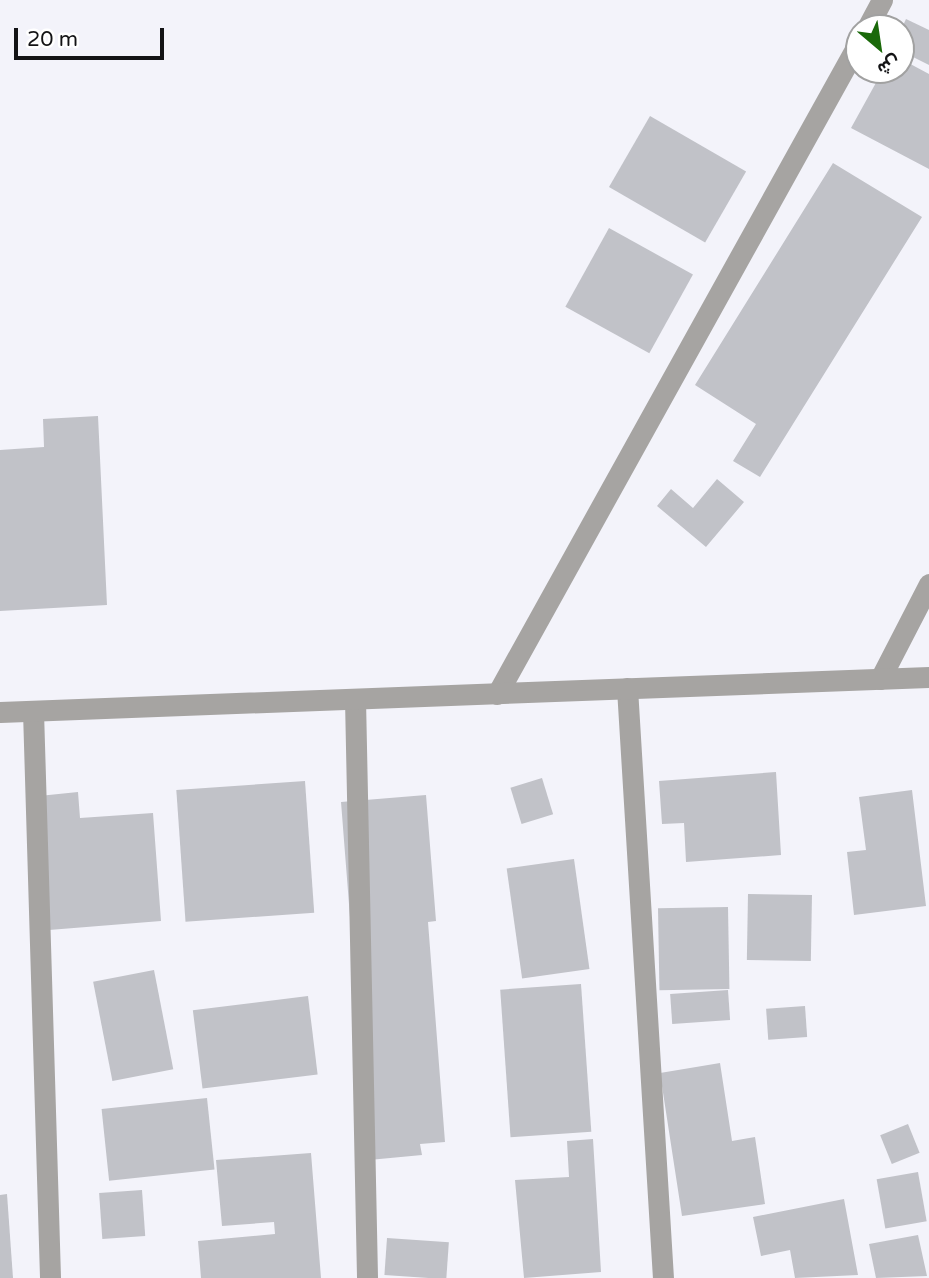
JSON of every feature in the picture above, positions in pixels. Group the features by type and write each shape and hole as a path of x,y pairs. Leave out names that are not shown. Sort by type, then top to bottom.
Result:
{"street":[{"path":"497,694 845,66"},
{"path":"880,679 929,584"},
{"path":"0,712 929,677"},
{"path":"627,688 663,1278"},
{"path":"355,699 367,1278"},
{"path":"33,711 50,1278"}],"building":[{"path":"915,23 929,30 929,65 915,58"},
{"path":"915,66 929,74 929,169 851,128 875,84 915,84"},
{"path":"650,116 746,172 705,243 609,187"},
{"path":"833,163 922,217 760,477 733,461 756,424 695,385"},
{"path":"609,228 693,275 649,353 565,307"},
{"path":"98,416 107,605 0,611 0,450 44,447 43,419"},
{"path":"717,479 744,502 706,547 657,506 671,489 693,508"},
{"path":"776,772 781,855 686,862 684,823 662,824 659,781"},
{"path":"542,778 553,814 522,824 510,788"},
{"path":"305,781 314,913 186,922 176,790"},
{"path":"912,790 926,906 854,915 847,852 866,850 859,797"},
{"path":"78,792 80,818 153,813 161,921 49,930 39,796"},
{"path":"426,795 436,921 428,922 445,1142 420,1144 422,1155 369,1160 341,802"},
{"path":"574,859 589,969 522,978 507,868"},
{"path":"748,894 812,895 811,961 747,960"},
{"path":"728,907 729,989 659,990 658,908"},
{"path":"154,970 173,1069 112,1081 93,982"},
{"path":"581,984 591,1132 511,1137 500,990"},
{"path":"728,990 730,1020 672,1024 670,994"},
{"path":"308,996 318,1074 202,1089 193,1010"},
{"path":"805,1006 807,1037 768,1040 766,1009"},
{"path":"720,1063 732,1141 755,1137 765,1204 682,1216 660,1073"},
{"path":"207,1098 215,1170 109,1181 102,1109"},
{"path":"908,1124 920,1153 892,1164 880,1135"},
{"path":"593,1139 601,1272 524,1278 515,1180 569,1177 567,1141"},
{"path":"311,1153 321,1278 201,1278 198,1241 275,1234 274,1222 222,1226 216,1160"},
{"path":"918,1172 927,1221 885,1229 877,1179"},
{"path":"142,1190 145,1236 102,1239 99,1193"},
{"path":"7,1194 13,1278 0,1278 0,1195"},
{"path":"844,1199 858,1275 795,1278 790,1250 761,1256 753,1217"},
{"path":"918,1235 927,1276 876,1278 869,1244"},
{"path":"387,1238 449,1242 446,1278 384,1275"}]}
